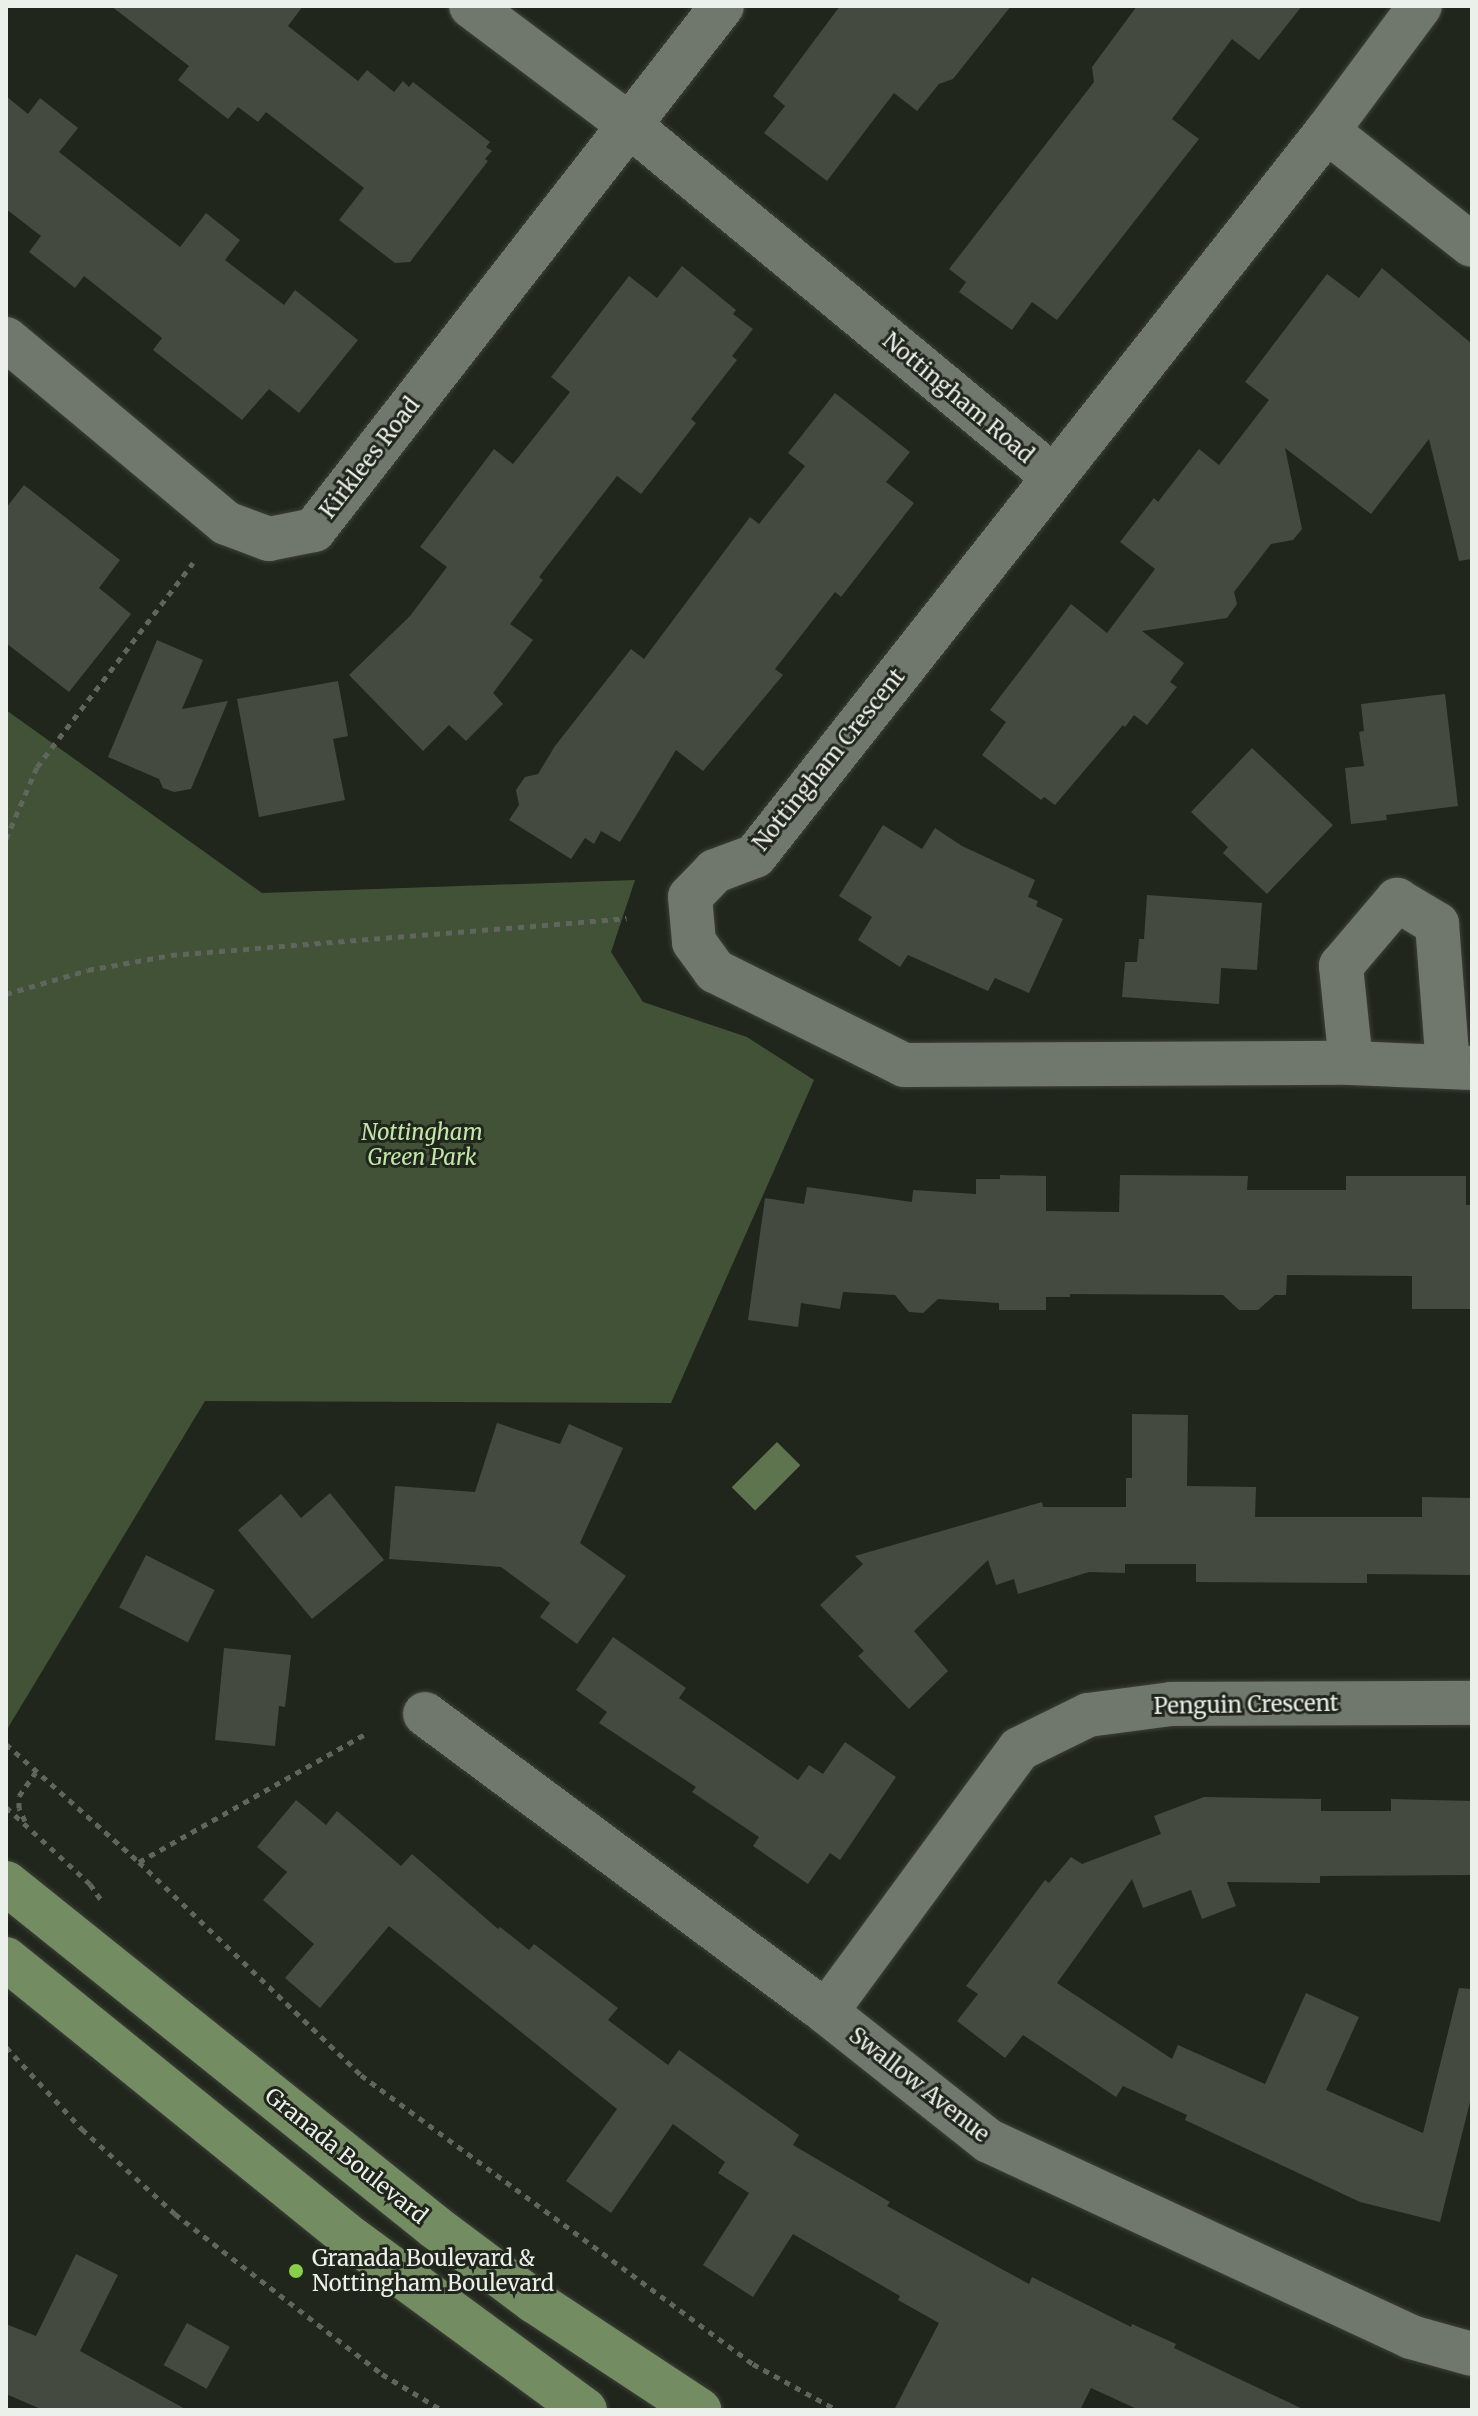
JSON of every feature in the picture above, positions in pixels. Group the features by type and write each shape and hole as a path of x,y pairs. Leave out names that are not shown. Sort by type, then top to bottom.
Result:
{"main road":[{"name":"Granada Boulevard","path":"6,1883 435,2227 534,2301 699,2410"},
{"path":"6,1959 352,2239 585,2410"}],"street":[{"name":"Nottingham Road","path":"471,6 628,124 1054,477 1327,131 1420,6"},
{"name":"Kirklees Road","path":"6,339 226,523 269,539 314,530 722,6"},
{"path":"1327,131 1472,245"},
{"name":"Nottingham Crescent","path":"1054,477 755,856 715,871 690,897 694,942 715,971 904,1065 1351,1063 1460,1067 1437,924 1397,900 1341,966 1351,1063"},
{"name":"Penguin Crescent","path":"826,2012 1019,1749 1088,1715 1171,1704 1472,1703"},
{"name":"Swallow Avenue","path":"425,1714 826,2012 989,2141 1411,2337 1472,2354"}],"path":[{"path":"6,839 37,767 193,563"},
{"path":"6,993 88,970 171,955 627,918"},
{"path":"139,1862 365,1734"},
{"path":"6,1744 139,1862 361,2075 753,2364 837,2410"},
{"path":"6,1807 26,1822 19,1808 19,1796 36,1772"},
{"path":"6,2047 82,2129 175,2214 382,2374 442,2410"}],"green space":[{"name":"Nottingham Green Park","path":"6,710 262,893 635,880 611,952 643,1002 747,1037 814,1080 671,1403 205,1401 6,1731"}],"shaded area":[{"path":"777,1442 800,1465 755,1511 732,1487"}],"building":[{"path":"111,6 303,6 288,26 358,81 367,70 394,92 403,81 409,87 413,82 490,142 486,147 492,151 485,159 488,161 410,262 395,263 339,220 364,188 266,112 258,122 238,107 228,119 178,80 189,66"},
{"path":"840,6 1011,6 953,79 939,84 917,111 894,93 827,181 764,133 785,106 773,96"},
{"path":"1137,6 1302,6 1259,60 1232,39 1172,119 1199,139 1057,320 1032,302 1012,330 959,292 966,282 949,269 1094,82 1092,67"},
{"path":"6,96 28,114 40,98 78,128 59,152 180,247 206,213 240,240 225,260 284,305 295,290 358,340 299,413 269,389 242,420 153,350 162,338 84,276 75,288 29,252 41,236 6,209"},
{"path":"682,266 736,310 733,314 753,329 732,356 737,360 691,419 696,423 641,494 617,476 539,577 543,580 510,624 533,640 493,693 503,704 466,741 449,725 423,751 349,675 410,616 447,567 420,547 494,449 513,464 570,392 551,377 629,276 657,298"},
{"path":"1382,268 1472,344 1472,559 1459,561 1429,439 1371,514 1285,448 1302,529 1293,540 1271,544 1234,592 1237,604 1227,618 1142,631 1184,663 1170,682 1177,687 1147,725 1134,715 1125,727 1123,725 1055,805 1044,797 1041,800 982,755 1006,722 990,710 1071,604 1107,633 1155,569 1120,542 1154,498 1158,502 1199,449 1219,465 1269,400 1245,382 1327,274 1359,298"},
{"path":"835,393 910,452 886,482 914,503 841,597 835,592 775,669 783,675 703,771 676,750 620,842 601,831 594,844 585,838 571,859 509,820 519,805 516,790 525,777 538,774 555,746 631,649 644,659 750,517 759,524 805,466 788,453"},
{"path":"24,485 120,560 99,588 131,614 69,692 6,643 6,508"},
{"path":"157,640 203,660 182,709 228,701 191,789 174,792 163,788 159,779 108,757"},
{"path":"338,681 348,736 333,739 345,800 259,817 237,699"},
{"path":"1445,694 1458,806 1386,815 1387,820 1351,824 1345,768 1364,766 1359,732 1364,731 1361,704"},
{"path":"1252,748 1333,825 1267,894 1223,853 1228,847 1191,812"},
{"path":"883,825 922,849 935,828 962,846 1035,880 1028,897 1038,901 1036,906 1063,919 1029,993 995,978 988,991 908,955 900,967 858,940 872,917 839,896"},
{"path":"1147,895 1262,903 1257,970 1221,968 1219,1004 1122,997 1125,962 1137,962 1139,939 1144,939"},
{"path":"1000,1175 1046,1176 1046,1211 1119,1212 1120,1175 1248,1176 1247,1190 1346,1190 1346,1176 1466,1176 1466,1205 1472,1205 1472,1309 1412,1309 1412,1276 1287,1275 1286,1295 1275,1295 1258,1310 1239,1310 1223,1295 1070,1294 1070,1297 1046,1297 1046,1310 999,1310 999,1303 938,1299 923,1313 909,1312 895,1295 843,1292 840,1309 801,1303 798,1327 748,1320 765,1198 804,1204 807,1187 912,1202 913,1190 976,1194 976,1179 1000,1179"},
{"path":"1132,1414 1188,1415 1187,1486 1256,1487 1255,1517 1422,1517 1422,1497 1472,1498 1472,1575 1367,1574 1367,1583 1196,1582 1196,1564 1125,1564 1125,1573 1089,1572 1018,1594 1014,1579 996,1585 988,1560 914,1631 948,1671 909,1709 858,1656 864,1651 820,1605 863,1564 855,1556 1042,1502 1043,1507 1126,1507 1126,1478 1132,1478"},
{"path":"497,1423 560,1444 569,1424 623,1448 580,1543 626,1576 577,1644 540,1617 550,1603 501,1567 389,1559 395,1486 475,1492"},
{"path":"330,1493 384,1560 312,1619 238,1530 281,1494 301,1518"},
{"path":"146,1555 215,1590 188,1643 119,1608"},
{"path":"613,1637 686,1688 679,1698 798,1780 809,1765 823,1774 845,1742 896,1777 840,1860 830,1853 808,1884 753,1846 759,1837 692,1792 696,1787 599,1723 607,1712 576,1690"},
{"path":"224,1648 291,1655 285,1707 279,1706 275,1746 215,1740"},
{"path":"1204,1797 1321,1799 1321,1811 1391,1811 1391,1799 1472,1801 1472,1875 1320,1876 1320,1883 1227,1882 1236,1906 1202,1919 1191,1890 1143,1908 1132,1879 1057,1983 1172,2059 1178,2045 1265,2084 1306,1993 1359,2017 1326,2090 1423,2133 1459,1988 1472,1989 1472,2094 1440,2222 1360,2202 1185,2120 1187,2115 1123,2086 1116,2097 1023,2035 1005,2058 957,2021 978,1994 966,1986 1045,1880 1049,1883 1071,1857 1082,1864 1161,1834 1154,1816"},
{"path":"296,1800 326,1825 337,1811 401,1866 412,1854 498,1929 500,1927 529,1950 534,1944 618,2008 608,2020 668,2065 679,2050 799,2135 793,2145 890,2202 887,2206 1029,2284 1032,2277 1131,2327 1132,2324 1176,2344 1174,2348 1305,2410 1139,2410 1091,2388 1080,2410 894,2410 939,2323 898,2300 900,2296 793,2234 753,2297 703,2265 749,2193 718,2173 725,2162 673,2124 611,2213 566,2181 617,2109 389,1926 320,2008 285,1978 314,1944 263,1900 287,1872 257,1847"},
{"path":"76,2254 118,2275 80,2351 187,2410 43,2410 6,2394 6,2324 36,2336"},
{"path":"187,2323 230,2347 207,2389 164,2365"}],"place":[{"name":"Granada Boulevard & Nottingham Boulevard","path":"296,2271"}]}
